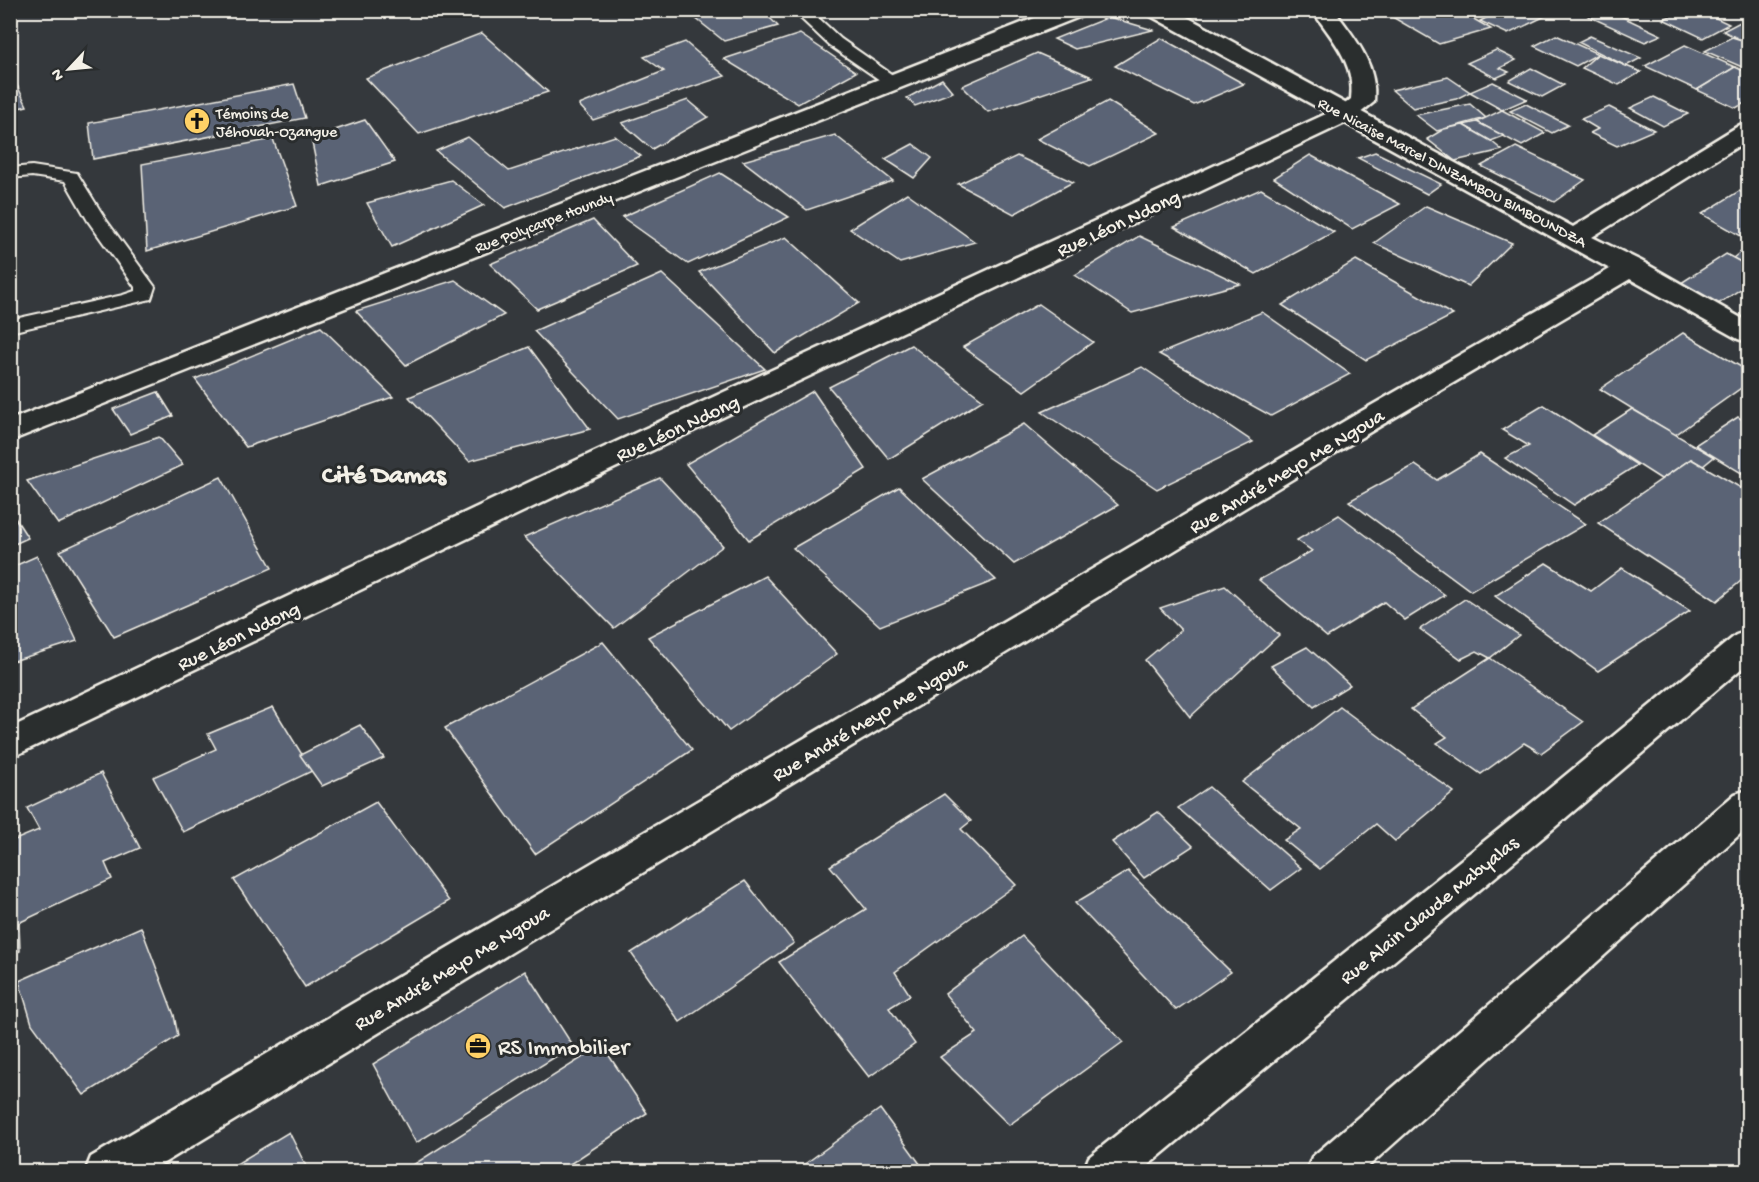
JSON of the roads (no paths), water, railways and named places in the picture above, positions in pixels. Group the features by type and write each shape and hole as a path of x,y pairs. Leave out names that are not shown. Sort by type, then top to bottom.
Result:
{"street":[{"name":"Rue Polycarpe Houndy","path":"10,431 1076,10"},
{"name":"Rue Nicaise Marcel DINZAMBOU BIMBOUNDZA","path":"1157,10 1576,236 1749,333"},
{"path":"1322,10 1353,52 1366,89 1362,102 1346,113"},
{"name":"Rue Léon Ndong","path":"10,744 528,496 1298,138 1346,113"},
{"path":"1576,236 1749,130"},
{"name":"Rue André Meyo Me Ngoua","path":"107,1172 1370,419 1632,267"},
{"name":"Rue Alain Claude Mabyalas","path":"1105,1172 1544,815 1749,644"},
{"path":"1328,1172 1749,806"}],"lane":[{"path":"800,10 835,42 896,82"},
{"path":"10,173 32,171 71,177 97,220 145,287 144,295 127,300 10,326"}],"place":[{"name":"Témoins de Jéhovah-Ozangue","path":"197,121"},
{"name":"RS Immobilier","path":"478,1046"}],"district":[{"name":"Cité Damas","path":"384,473"}]}
